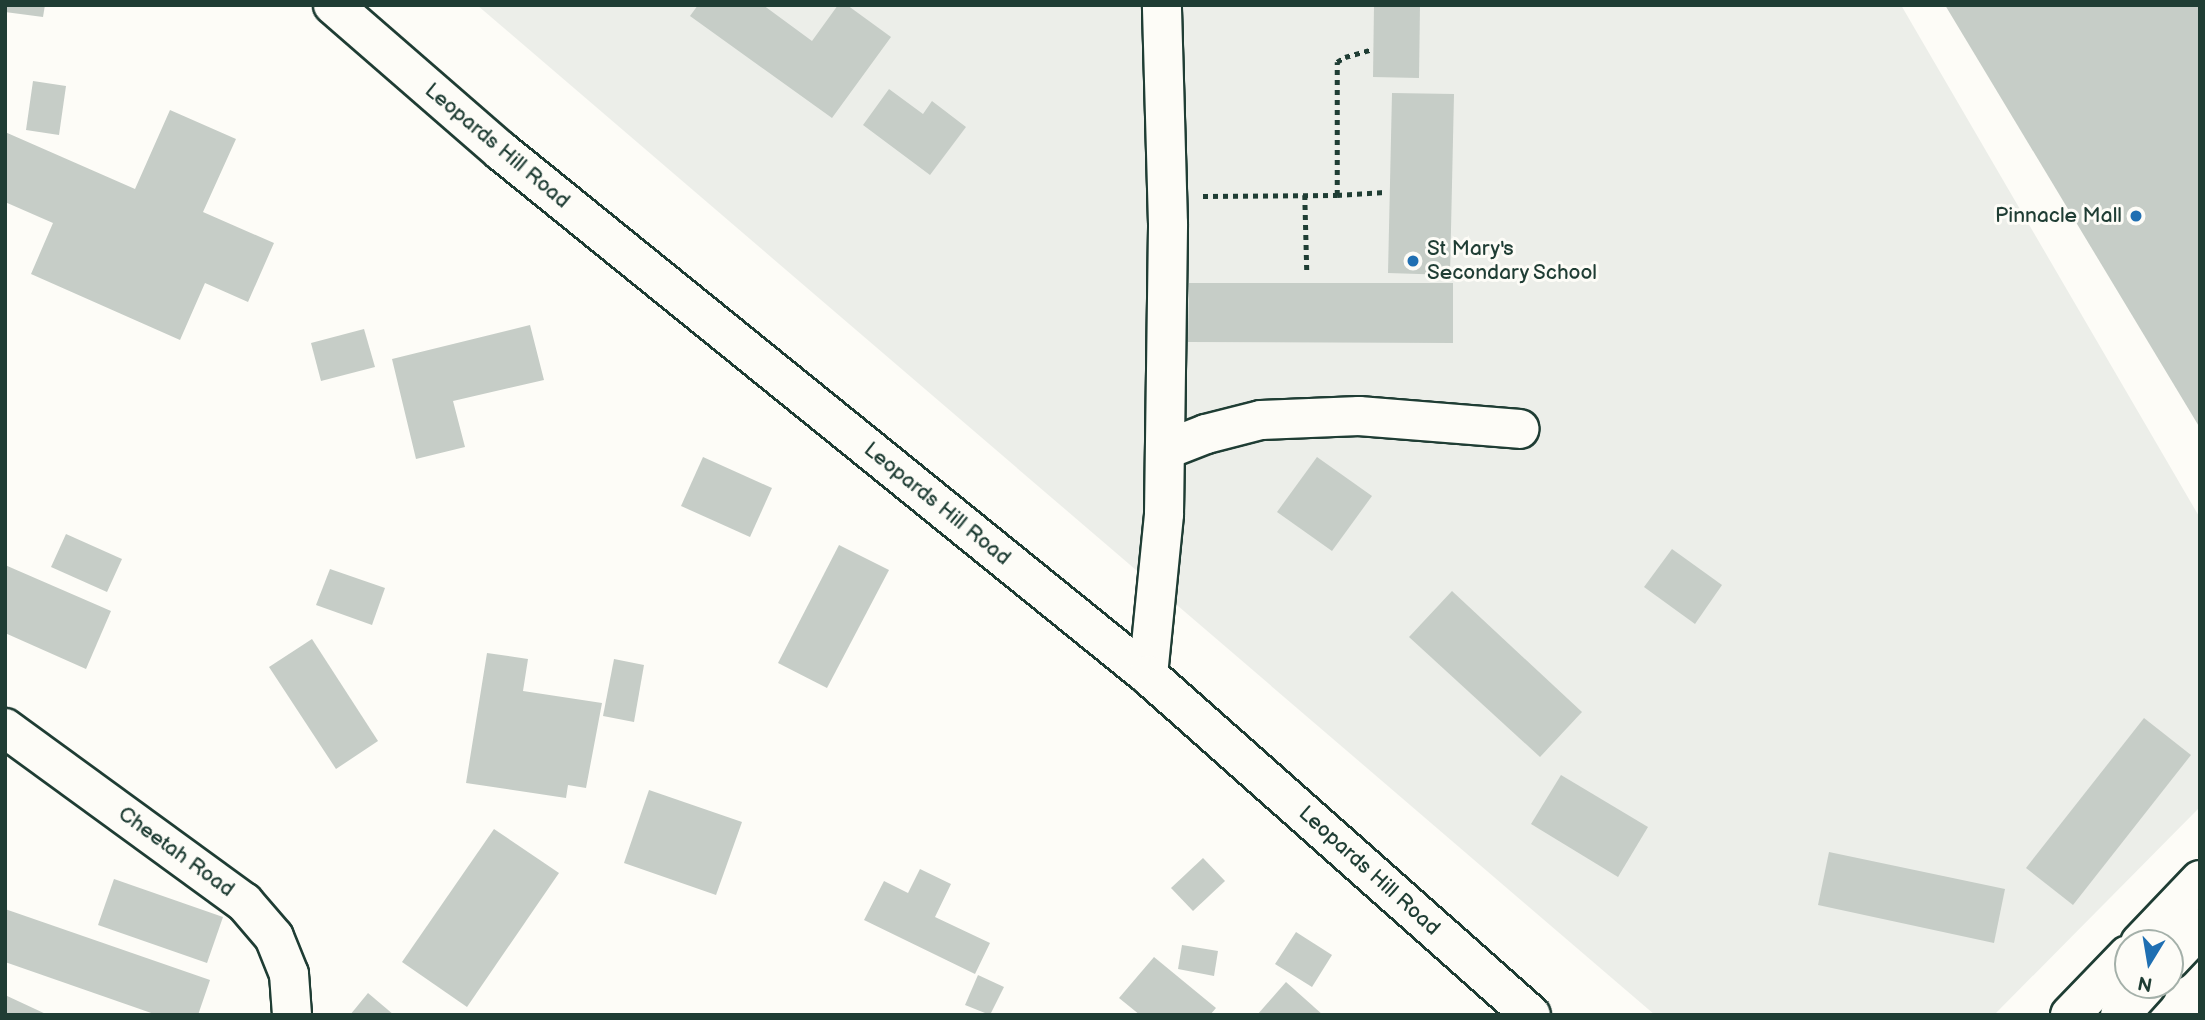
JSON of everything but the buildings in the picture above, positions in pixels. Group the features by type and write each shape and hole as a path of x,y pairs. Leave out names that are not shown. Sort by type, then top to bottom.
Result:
{"main road":[{"name":"Leopards Hill Road","path":"333,5 501,151 1148,675 1531,1015"},
{"path":"1148,675 1164,514 1167,196 1161,5"},
{"path":"1165,450 1206,433 1261,420 1359,416 1519,429"},
{"name":"Cheetah Road","path":"5,728 244,902 274,937 289,974 292,1015"},
{"path":"2161,929 2196,905"},
{"path":"2184,930 2196,905"},
{"path":"2070,1015 2114,969"},
{"path":"2120,1015 2134,999"}],"path":[{"path":"1338,195 1337,62 1370,50"},
{"path":"1167,196 1338,195 1385,192"},
{"path":"1306,195 1307,272"}],"shaded area":[{"name":"St Mary's Secondary School","path":"477,5 1901,5 2200,518 2200,807 1994,1015 1655,1015"}],"place":[{"name":"Pinnacle Mall","path":"2136,216"},
{"name":"St Mary's Secondary School","path":"1413,261"}]}
